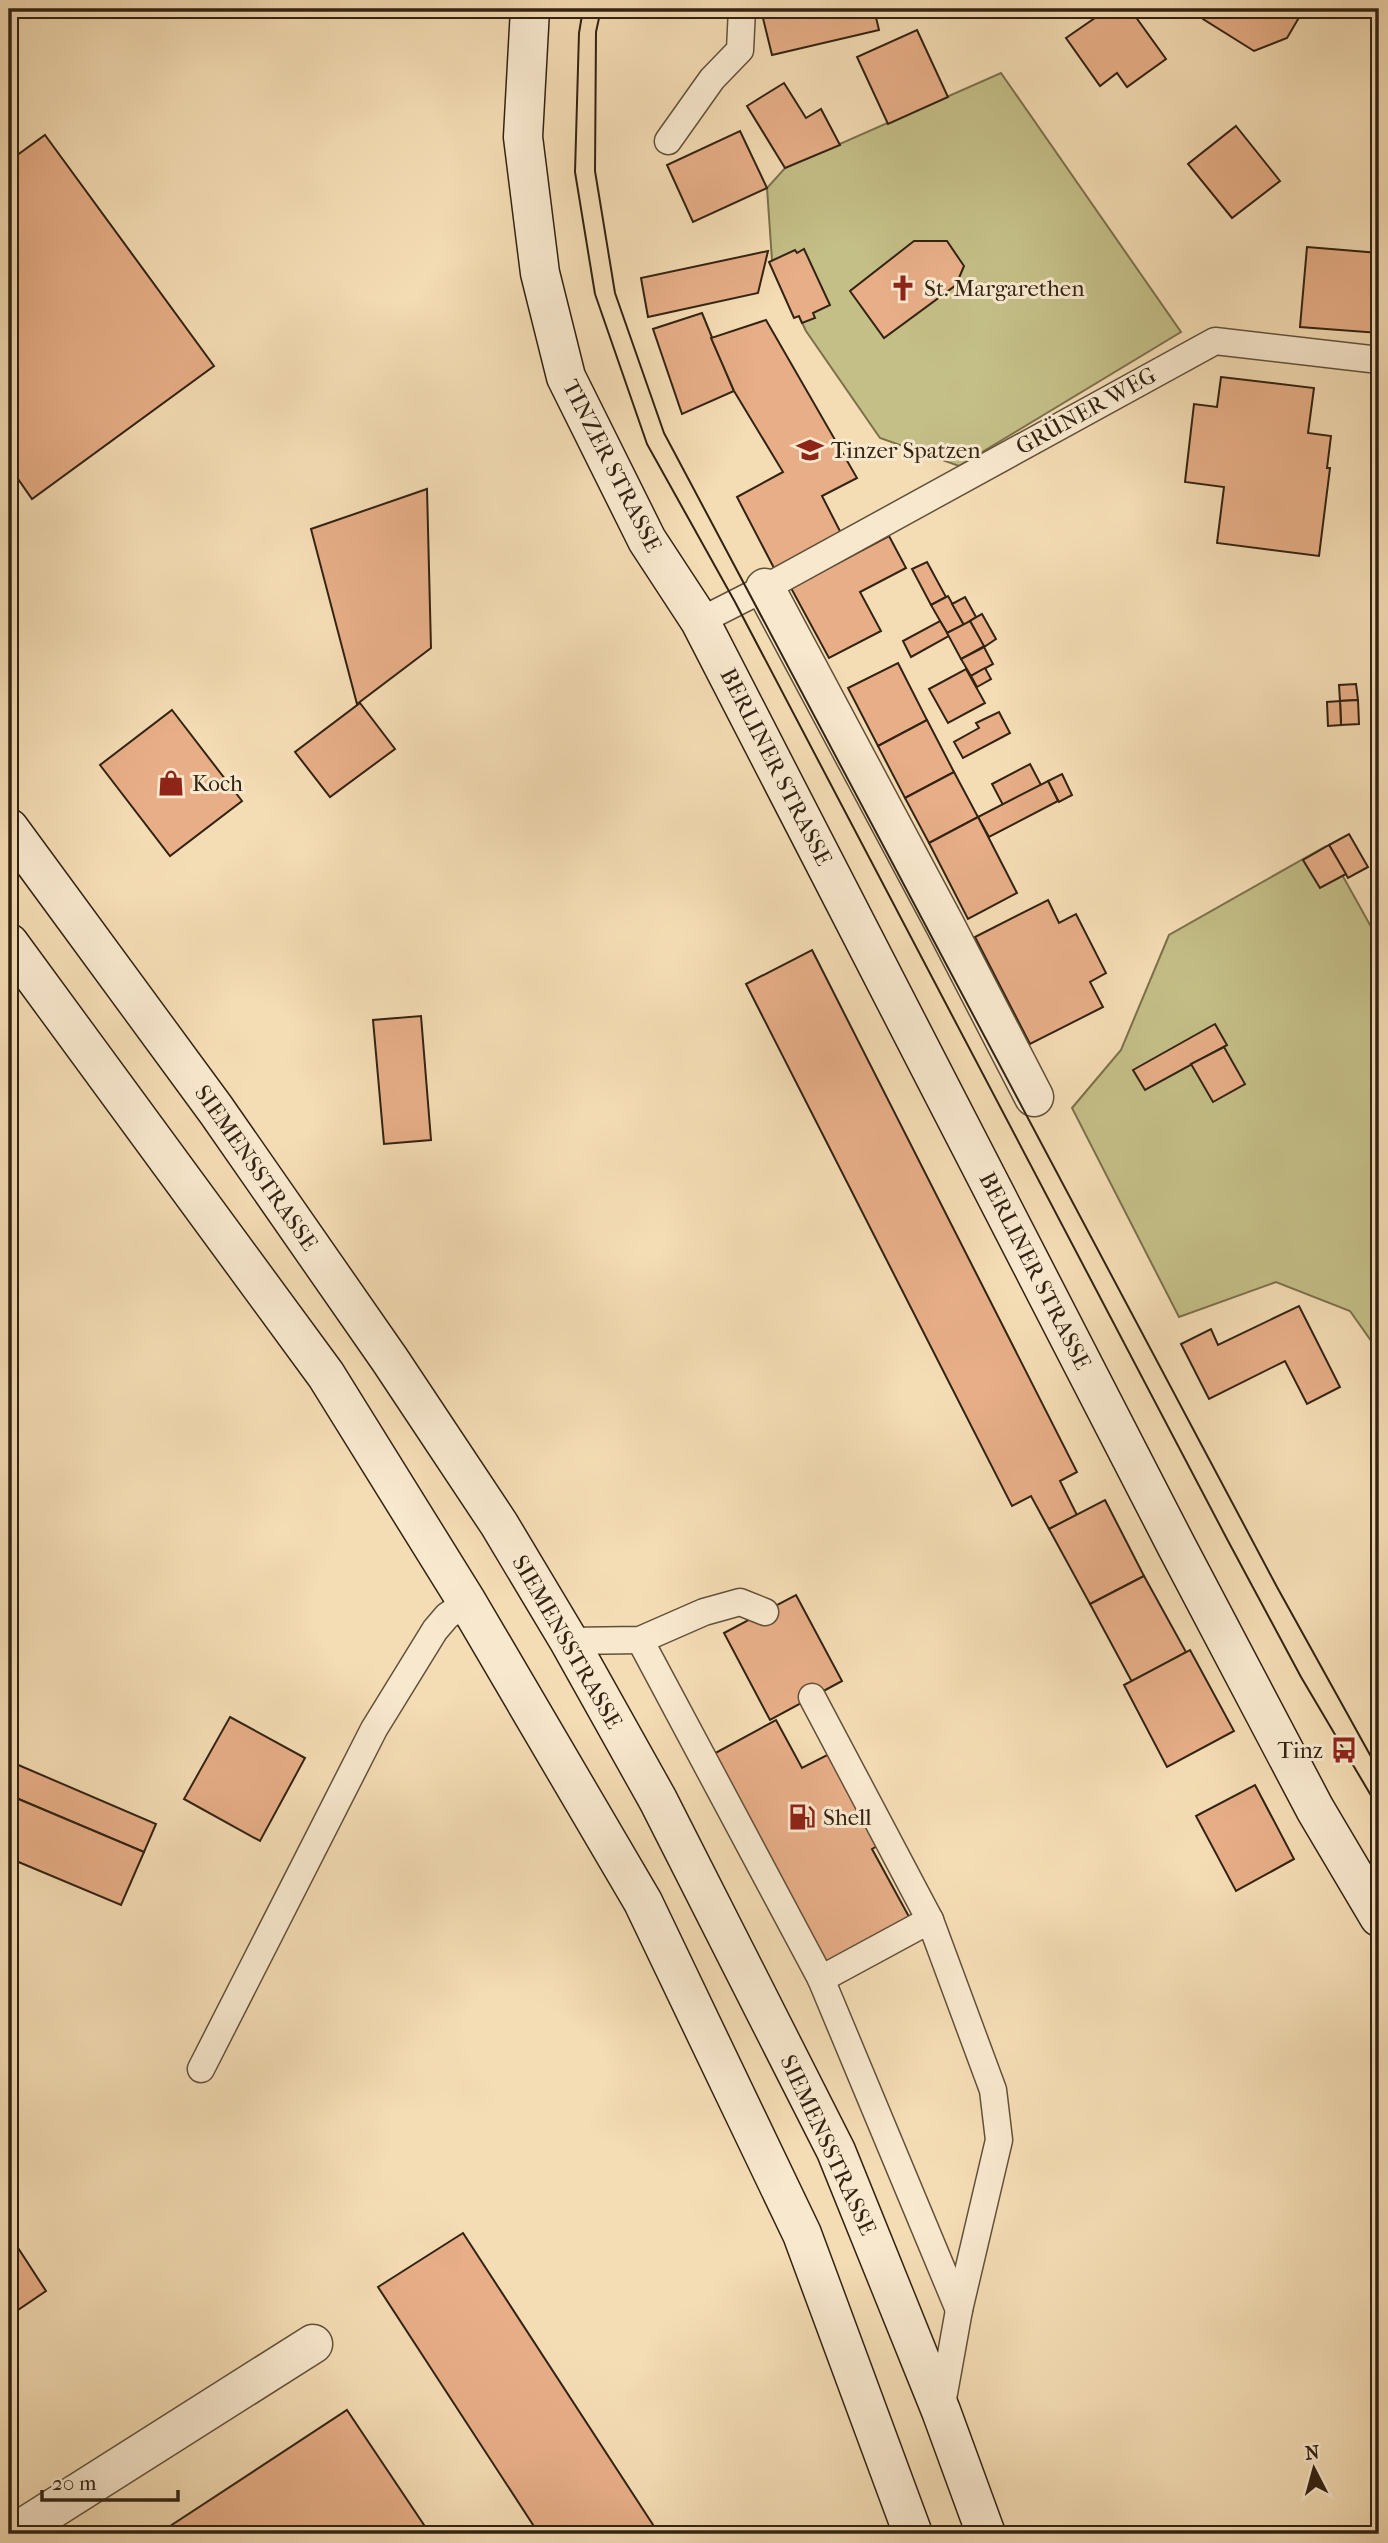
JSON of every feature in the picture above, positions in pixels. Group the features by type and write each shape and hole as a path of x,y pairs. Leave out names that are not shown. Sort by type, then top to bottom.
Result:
{"main road":[{"name":"TINZER STRASSE","path":"530,9 523,136 540,273 566,377 647,540 700,621"},
{"path":"765,588 1034,1097"},
{"name":"BERLINER STRASSE","path":"700,621 1171,1536 1315,1809 1379,1917"},
{"name":"SIEMENSSTRASSE","path":"9,828 216,1110 390,1360 499,1524 569,1641 658,1800 836,2151 941,2411 986,2534"},
{"path":"9,943 326,1375 467,1602 643,1902 802,2234 913,2534"},
{"path":"13,2534 313,2344"}],"lane":[{"path":"668,141 712,79 740,50 742,9"},
{"name":"GRÜNER WEG","path":"700,621 1215,341 1379,360"},
{"path":"201,2068 374,1728 435,1630 447,1616 467,1602"},
{"path":"569,1641 640,1640 704,1612 740,1602 765,1612"},
{"path":"640,1640 821,1979 959,2310"},
{"path":"812,1697 930,1920 993,2090 999,2140 959,2310 941,2411"},
{"path":"821,1979 930,1920"}],"shaded area":[{"path":"1001,73 1181,332 959,466 880,438 806,331 772,260 767,188 785,168"},
{"path":"1326,846 1379,941 1379,1352 1350,1311 1276,1282 1179,1317 1072,1108 1121,1050 1169,935"}],"building":[{"path":"874,9 879,30 772,55 761,10"},
{"path":"1108,9 1130,9 1166,59 1127,87 1117,73 1100,86 1066,38"},
{"path":"1196,9 1304,9 1287,38 1254,51 1203,19"},
{"path":"917,30 948,97 888,124 857,57"},
{"path":"784,83 806,118 821,109 840,145 785,168 747,106"},
{"path":"1236,126 1280,181 1232,218 1188,164"},
{"path":"740,131 767,188 693,222 667,165"},
{"path":"45,135 214,366 32,499 9,466 9,161"},
{"name":"St. Margarethen","path":"914,241 947,241 964,266 956,285 884,338 850,291"},
{"path":"1307,247 1379,253 1379,333 1300,327"},
{"path":"804,249 830,305 813,313 815,318 802,323 799,316 794,318 769,262 795,250 797,253"},
{"path":"768,251 758,293 648,317 641,278"},
{"path":"702,313 734,391 682,414 653,329"},
{"name":"Tinzer Spatzen","path":"766,320 857,478 822,496 842,535 775,570 737,497 783,472 734,391 711,338"},
{"path":"1221,377 1314,388 1308,433 1331,436 1327,468 1330,468 1319,556 1217,543 1224,487 1185,482 1194,404 1217,407"},
{"path":"427,489 431,648 357,704 311,529"},
{"path":"889,536 906,568 860,592 881,631 829,658 791,588"},
{"path":"927,562 946,597 931,605 912,569"},
{"path":"948,596 964,625 947,633 931,605"},
{"path":"965,597 976,617 964,625 952,604"},
{"path":"982,614 996,639 984,647 970,621"},
{"path":"940,621 949,636 911,657 903,641"},
{"path":"970,621 984,646 961,659 947,633"},
{"path":"984,647 993,664 971,676 961,659"},
{"path":"898,663 927,720 878,746 848,688"},
{"path":"985,668 991,679 977,687 971,676"},
{"path":"966,669 985,703 948,723 929,689"},
{"path":"1356,684 1358,700 1340,701 1339,685"},
{"path":"1358,700 1359,724 1341,725 1340,701"},
{"path":"1340,701 1341,725 1328,726 1327,702"},
{"path":"360,703 395,749 330,797 295,752"},
{"name":"Koch","path":"172,710 242,801 170,856 100,765"},
{"path":"999,712 1010,733 963,758 954,742 979,728 976,723"},
{"path":"927,720 954,772 905,798 878,746"},
{"path":"1030,764 1041,785 1003,805 992,784"},
{"path":"954,772 978,817 929,843 905,798"},
{"path":"1062,774 1072,795 1059,802 1048,781"},
{"path":"1048,781 1058,801 989,837 978,817"},
{"path":"978,817 1017,893 968,919 929,843"},
{"path":"1349,834 1368,867 1348,878 1329,845"},
{"path":"1329,845 1346,874 1320,888 1303,860"},
{"path":"1048,900 1059,923 1076,914 1106,973 1090,982 1103,1007 1030,1044 975,937"},
{"path":"812,950 1077,1472 1060,1481 1077,1515 1049,1529 1031,1496 1012,1506 746,984"},
{"path":"421,1016 431,1140 384,1144 373,1020"},
{"path":"1215,1024 1227,1045 1145,1090 1133,1070"},
{"path":"1224,1047 1245,1084 1213,1102 1191,1064"},
{"path":"1299,1306 1340,1387 1307,1404 1285,1361 1209,1399 1181,1344 1211,1329 1218,1345"},
{"path":"1105,1500 1144,1576 1090,1604 1049,1529"},
{"path":"1144,1576 1186,1652 1132,1682 1090,1604"},
{"path":"796,1595 842,1681 770,1720 724,1633"},
{"path":"1190,1650 1234,1731 1167,1767 1124,1685"},
{"path":"230,1717 305,1758 260,1841 184,1799"},
{"path":"776,1720 802,1768 835,1751 884,1842 872,1849 913,1924 825,1971 710,1756"},
{"path":"9,1761 156,1824 144,1852 9,1795"},
{"path":"1255,1785 1294,1859 1236,1891 1196,1816"},
{"path":"9,1795 144,1852 121,1905 9,1858"},
{"path":"463,2233 659,2534 539,2534 378,2287"},
{"path":"9,2234 46,2291 9,2316"},
{"path":"347,2410 428,2531 423,2534 158,2534"}],"tram line":[{"path":"583,9 579,33 575,172 595,294 647,444 735,602 1301,1677 1379,1809"},
{"path":"601,9 596,32 595,171 615,293 664,433 1277,1587 1379,1771"}],"place":[{"name":"St. Margarethen","path":"903,288"},
{"name":"Tinzer Spatzen","path":"810,450"},
{"name":"Koch","path":"171,783"},
{"name":"Tinz","path":"1344,1750"},
{"name":"Shell","path":"802,1817"}]}
